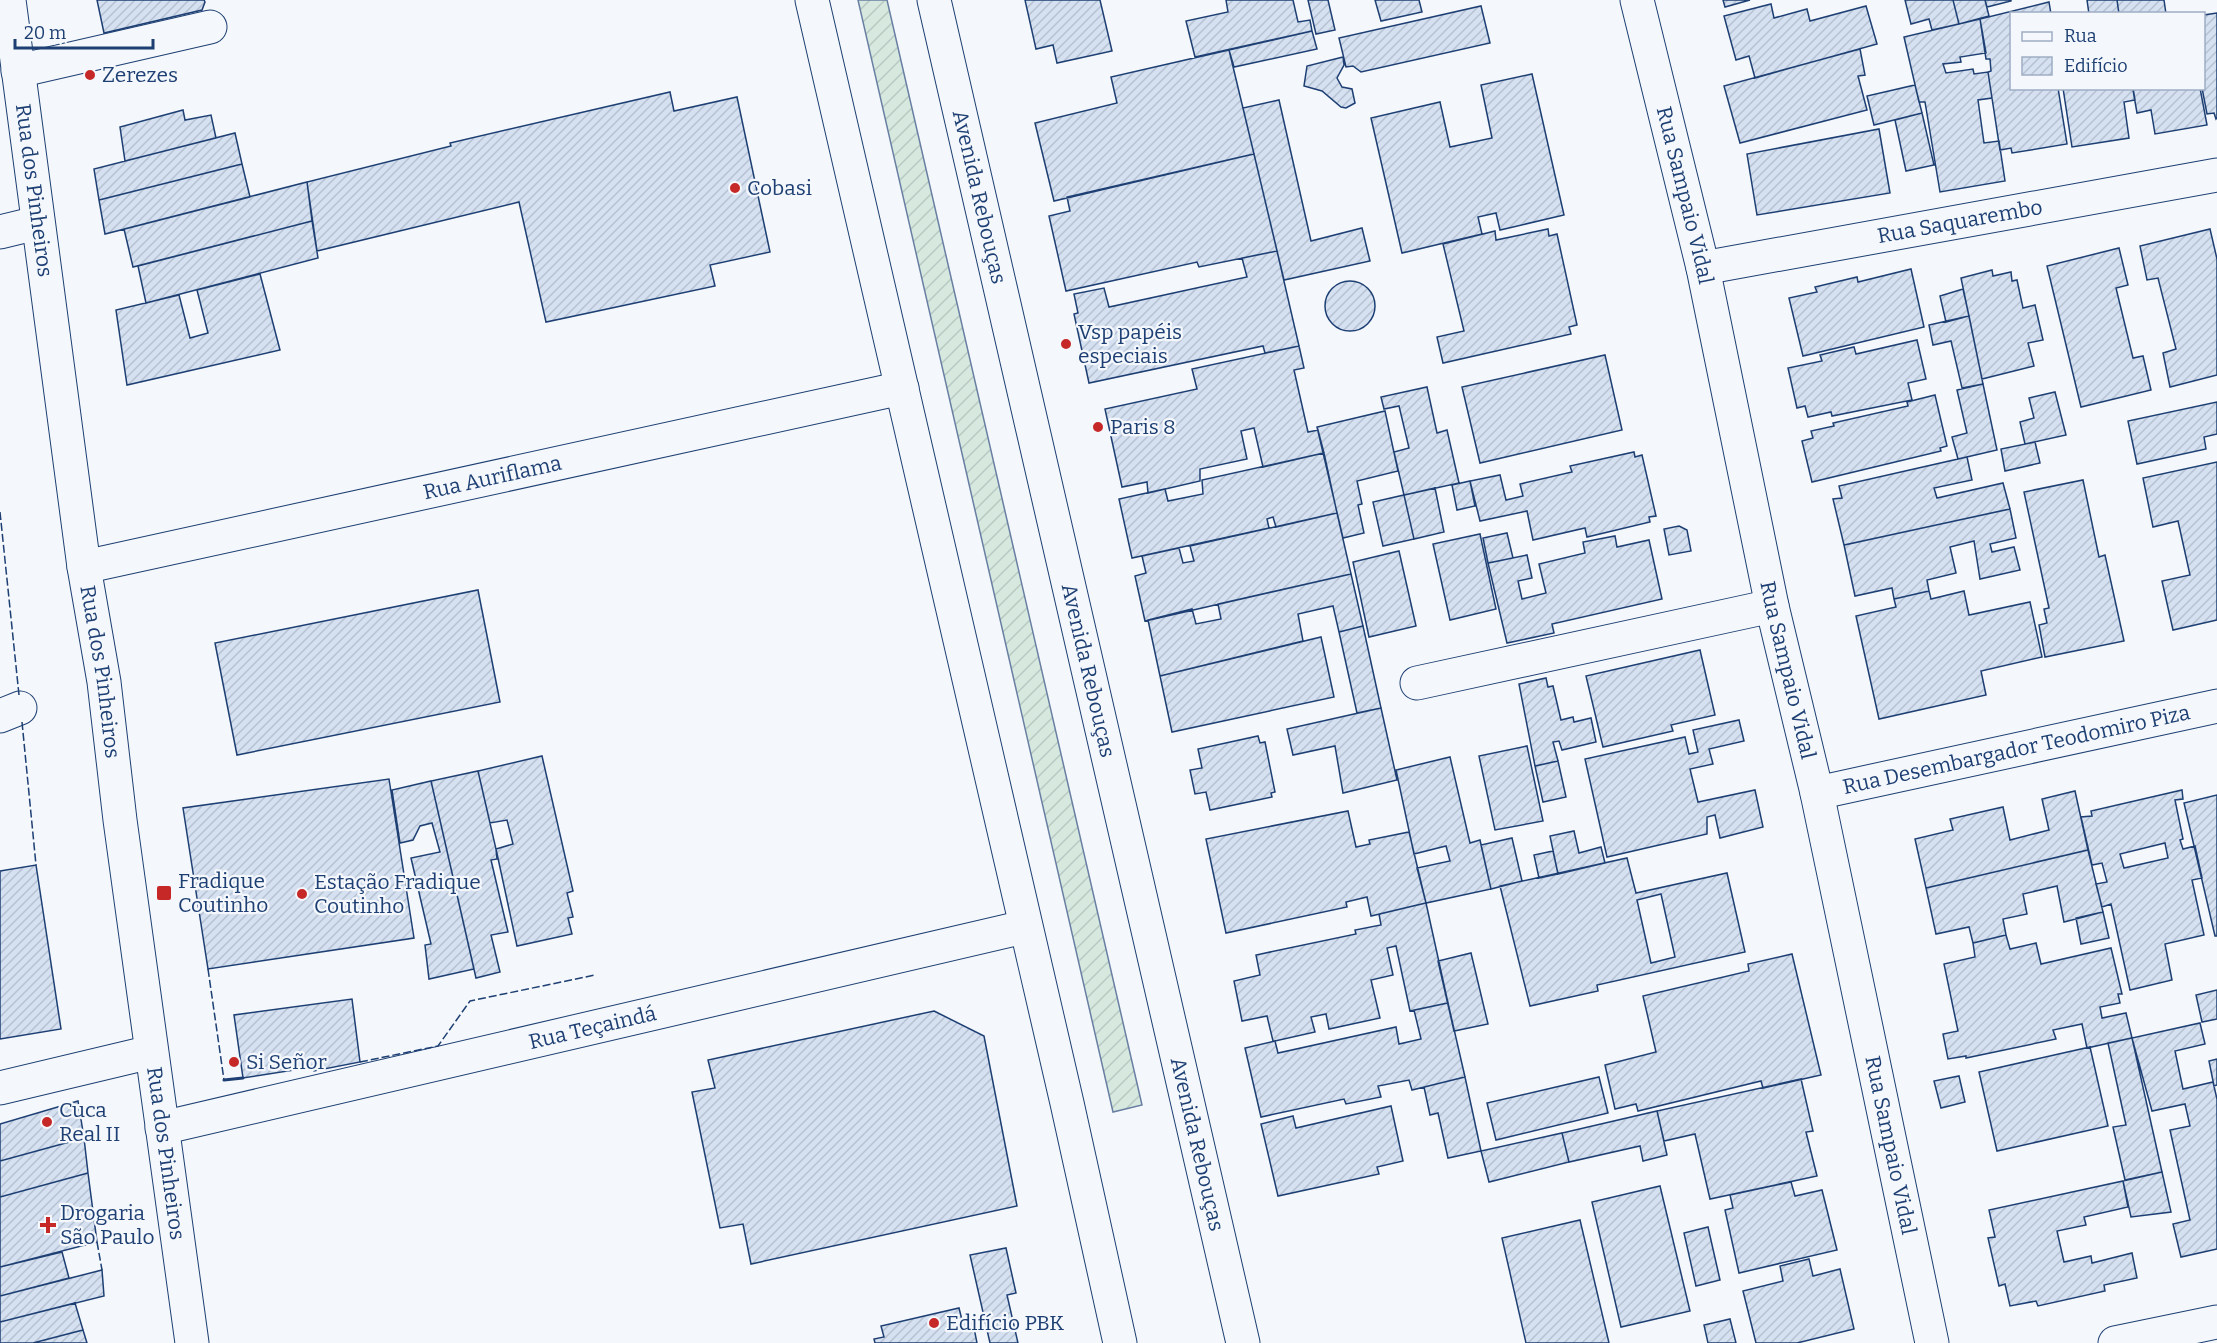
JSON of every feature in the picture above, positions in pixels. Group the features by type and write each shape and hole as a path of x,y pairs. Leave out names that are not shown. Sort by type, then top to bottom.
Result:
{"street":[{"name":"Rua dos Pinheiros","path":"9,0 84,567 104,682 120,820 162,1128 187,1342"},
{"path":"812,0 1024,927 1067,1103 1120,1343"},
{"name":"Avenida Rebouças","path":"934,0 1243,1343"},
{"name":"Rua Sampaio Vidal","path":"1637,0 1703,268 1772,606 1817,793 1932,1343"},
{"path":"18,71 210,27"},
{"name":"Rua Saquarembo","path":"1703,268 2217,176"},
{"path":"0,232 37,223"},
{"name":"Rua Auriflama","path":"84,567 902,388"},
{"path":"1418,683 1772,606"},
{"name":"Rua Desembargador Teodomiro Piza","path":"1817,793 2217,706"},
{"name":"Rua Teçaindá","path":"162,1128 1024,927"},
{"path":"0,1088 151,1052"},
{"path":"2115,1343 2217,1322"}],"shaded area":[{"path":"858,0 887,0 1142,1105 1113,1112"}],"building":[{"path":"97,0 204,0 205,2 202,10 104,33"},
{"path":"1025,0 1100,0 1112,51 1057,63 1053,45 1036,49"},
{"path":"1226,0 1293,0 1298,22 1310,20 1312,31 1195,57 1186,21 1228,12"},
{"path":"1308,0 1328,0 1335,30 1316,34"},
{"path":"1375,0 1419,0 1422,12 1381,21"},
{"path":"1723,0 1750,0 1725,7"},
{"path":"1905,0 1953,0 1959,24 1932,30 1929,19 1911,24"},
{"path":"1953,0 1985,0 1989,16 1959,24"},
{"path":"1985,0 2011,0 2011,1 1987,7"},
{"path":"2087,0 2117,0 2119,12 2089,12"},
{"path":"2117,0 2164,0 2166,12 2119,12"},
{"path":"2049,2 2051,12 2010,12 2010,90 2058,90 2067,144 2012,153 2011,148 2000,150 1988,72 1991,71 1990,59 1986,59 1980,19"},
{"path":"1771,4 1774,18 1807,9 1810,21 1866,6 1877,44 1755,78 1749,56 1736,60 1724,16"},
{"path":"1481,6 1490,43 1361,72 1353,66 1346,67 1339,38"},
{"path":"2217,13 2216,119 2214,113 2207,114 2202,90 2205,90 2205,15"},
{"path":"1980,19 1986,53 1960,57 1961,62 1943,64 1946,73 1973,69 1974,74 1988,72 1992,98 1978,100 1984,143 1999,141 2005,181 1940,192 1925,102 1919,102 1904,37"},
{"path":"1312,31 1317,49 1234,67 1229,50"},
{"path":"1860,49 1865,75 1858,76 1867,110 1740,143 1724,86"},
{"path":"1229,50 1254,154 1054,201 1035,123 1117,103 1111,77"},
{"path":"1343,57 1344,65 1337,78 1342,87 1352,89 1355,103 1346,108 1341,107 1322,91 1304,86 1307,66"},
{"path":"1532,74 1564,215 1500,230 1496,213 1478,217 1482,234 1402,253 1371,118 1440,102 1450,147 1492,138 1481,85"},
{"path":"1915,85 1922,113 1874,125 1867,96"},
{"path":"2063,90 2133,90 2135,100 2124,102 2129,138 2072,147"},
{"path":"2133,90 2200,90 2207,125 2155,134 2151,110 2137,113"},
{"path":"670,92 674,111 737,97 770,252 710,265 715,286 546,322 519,202 317,251 307,182 451,146 450,143"},
{"path":"1279,100 1311,241 1362,228 1370,261 1284,280 1243,108"},
{"path":"183,110 185,120 211,115 216,138 125,161 120,127"},
{"path":"1922,113 1934,165 1906,171 1895,120"},
{"path":"1879,129 1890,193 1757,215 1747,154"},
{"path":"235,133 242,164 99,200 94,169"},
{"path":"1254,154 1277,251 1199,267 1197,262 1066,291 1049,216 1070,211 1067,197"},
{"path":"242,164 250,197 105,234 99,200"},
{"path":"307,182 312,221 133,267 124,229"},
{"path":"312,221 318,258 146,303 138,266"},
{"path":"1548,229 1549,236 1557,234 1577,325 1569,327 1571,334 1443,363 1437,337 1464,331 1443,244 1495,231 1496,240"},
{"path":"2210,229 2217,259 2217,375 2170,387 2163,353 2176,349 2158,278 2147,280 2140,246"},
{"path":"2119,248 2128,285 2116,288 2133,358 2143,356 2151,390 2081,407 2047,266"},
{"path":"1277,251 1299,346 1265,353 1263,346 1089,383 1074,314 1078,313 1074,294 1104,288 1109,307 1247,277 1242,258"},
{"path":"1911,269 1924,327 1803,356 1789,298 1817,292 1815,287 1857,277 1858,282"},
{"path":"1992,270 1993,276 2011,272 2012,281 2017,280 2023,308 2035,305 2043,340 2028,343 2034,366 1982,379 1961,278"},
{"path":"260,274 280,350 127,385 116,310 179,295 190,338 208,333 197,290"},
{"path":"1345,281 1355,281 1368,288 1375,301 1375,311 1368,324 1355,331 1345,331 1336,327 1329,320 1325,311 1325,301 1329,292 1336,285"},
{"path":"1963,289 1969,316 1946,322 1940,296"},
{"path":"1969,316 1983,384 1962,388 1951,341 1933,345 1929,325"},
{"path":"1917,340 1926,379 1908,383 1912,400 1832,416 1831,412 1808,417 1805,406 1797,408 1788,368 1822,361 1820,355 1854,347 1856,354"},
{"path":"1299,346 1304,368 1294,370 1308,432 1318,430 1324,453 1263,467 1254,428 1241,431 1247,459 1200,469 1200,481 1148,493 1147,482 1122,487 1105,409 1197,389 1192,369"},
{"path":"1605,355 1622,430 1480,463 1462,387"},
{"path":"1983,384 1997,450 1958,459 1952,437 1967,433 1957,390"},
{"path":"1427,387 1437,433 1447,430 1459,483 1404,495 1394,452 1409,448 1399,406 1384,409 1381,397"},
{"path":"2055,392 2066,435 2025,444 2020,422 2034,418 2029,398"},
{"path":"1935,395 1947,446 1940,448 1941,451 1812,482 1802,441 1813,438 1811,431 1834,426 1833,423 1908,406 1907,402"},
{"path":"2217,402 2217,434 2204,437 2206,449 2137,464 2128,421"},
{"path":"1385,411 1398,471 1357,481 1362,504 1358,505 1364,533 1343,538 1317,427"},
{"path":"2035,442 2040,463 2005,471 2001,449"},
{"path":"1634,452 1635,457 1642,455 1656,516 1649,517 1650,522 1587,537 1585,528 1533,540 1527,511 1480,521 1470,481 1500,475 1506,500 1523,496 1520,484 1572,472 1570,466"},
{"path":"1324,453 1337,513 1276,527 1273,517 1267,519 1269,528 1132,558 1119,499 1165,489 1168,501 1203,494 1202,480"},
{"path":"1967,457 1972,480 1934,488 1937,498 2003,483 2010,509 1844,545 1833,499 1842,498 1839,486"},
{"path":"2217,462 2217,620 2173,630 2162,581 2190,575 2178,521 2153,527 2143,478"},
{"path":"2083,480 2099,557 2105,555 2124,641 2045,657 2039,625 2047,623 2044,609 2049,608 2024,492"},
{"path":"1470,481 1475,506 1457,510 1452,485"},
{"path":"1435,488 1444,532 1414,539 1404,495"},
{"path":"1404,495 1414,539 1383,546 1373,502"},
{"path":"2010,509 2016,538 1990,544 1992,552 2014,547 2020,570 1980,579 1974,541 1950,547 1956,573 1927,580 1929,591 1894,599 1892,588 1855,596 1844,545"},
{"path":"1337,513 1351,574 1145,621 1135,576 1146,573 1142,556 1179,548 1183,563 1194,561 1190,546"},
{"path":"1679,526 1687,530 1691,551 1669,555 1664,529"},
{"path":"1507,533 1513,558 1488,563 1483,538"},
{"path":"1480,534 1496,609 1450,620 1433,544"},
{"path":"1615,536 1617,547 1649,540 1662,599 1552,624 1554,633 1507,643 1488,563 1527,555 1532,578 1518,581 1522,599 1546,593 1539,564 1585,553 1583,542"},
{"path":"1399,551 1416,626 1369,637 1353,562"},
{"path":"1351,574 1363,626 1339,632 1333,606 1298,614 1303,641 1160,676 1148,620 1192,609 1196,624 1221,619 1218,604"},
{"path":"478,590 500,702 237,755 215,643"},
{"path":"1929,591 1931,599 1964,591 1969,615 2030,602 2042,657 1981,671 1986,695 1879,719 1856,616 1896,607 1894,599"},
{"path":"1363,626 1381,708 1357,713 1339,632"},
{"path":"1321,637 1334,697 1172,732 1160,676"},
{"path":"1700,650 1715,715 1671,725 1673,731 1603,747 1586,676"},
{"path":"1546,678 1548,687 1553,686 1561,720 1573,717 1574,722 1591,718 1596,742 1562,750 1559,741 1553,742 1558,761 1535,766 1519,684"},
{"path":"1381,708 1397,780 1343,793 1335,746 1293,755 1287,729"},
{"path":"1739,720 1744,741 1709,749 1713,764 1690,769 1698,802 1755,790 1763,827 1720,838 1715,815 1707,817 1707,834 1607,857 1585,759 1685,737 1689,754 1698,752 1693,730"},
{"path":"1258,736 1260,743 1265,742 1275,792 1271,793 1272,797 1210,810 1206,792 1195,794 1190,770 1202,768 1198,749"},
{"path":"1527,746 1543,821 1495,830 1479,756"},
{"path":"542,756 573,891 567,893 573,917 568,918 572,934 517,946 496,849 513,844 507,820 490,823 478,771"},
{"path":"1450,757 1470,843 1480,840 1491,889 1426,903 1417,868 1450,861 1446,846 1414,854 1396,770"},
{"path":"1558,761 1566,797 1543,802 1535,766"},
{"path":"478,771 496,849 497,859 491,860 508,932 491,935 500,972 476,978 431,781"},
{"name":"Estação Fradique Coutinho","path":"389,779 414,938 208,969 183,808"},
{"path":"431,781 474,969 429,979 425,945 431,944 411,858 440,852 432,823 420,826 413,840 400,843 392,790"},
{"path":"2182,790 2183,799 2175,800 2183,839 2180,840 2183,849 2195,846 2202,878 2192,880 2204,935 2165,944 2172,980 2130,990 2111,904 2102,907 2096,884 2107,882 2102,863 2092,865 2081,817 2092,816 2091,811","holes":["2165,843 2168,858 2124,868 2120,854"]},
{"path":"2075,791 2088,850 1926,888 1915,839 1953,830 1950,819 2003,807 2010,840 2049,830 2042,799"},
{"path":"2217,795 2217,936 2215,936 2184,803"},
{"path":"1348,811 1356,847 1370,844 1369,840 1409,832 1426,903 1371,916 1367,897 1346,902 1347,907 1226,933 1206,839"},
{"path":"1574,831 1579,853 1601,847 1605,863 1558,874 1550,836"},
{"path":"1512,838 1522,881 1491,889 1481,845"},
{"path":"2088,850 2103,912 2064,922 2057,886 2023,894 2027,914 2003,919 2006,935 1973,943 1969,927 1936,934 1926,888"},
{"path":"1553,851 1558,874 1539,878 1534,855"},
{"path":"1627,858 1636,893 1727,873 1745,952 1597,985 1598,991 1530,1006 1500,886","holes":["1661,894 1675,957 1651,963 1637,900"]},
{"path":"36,865 61,1029 0,1039 0,871"},
{"path":"1426,903 1448,1003 1410,1011 1396,946 1387,948 1393,975 1371,980 1380,1018 1329,1029 1326,1014 1311,1017 1315,1032 1275,1041 1273,1041 1267,1016 1242,1021 1234,981 1260,975 1256,955 1356,934 1355,930 1381,925 1379,914"},
{"path":"2103,912 2109,938 2081,944 2076,918"},
{"path":"2006,935 2010,949 2036,943 2041,964 2111,948 2122,994 2118,994 2120,1003 2100,1007 2102,1018 2126,1013 2132,1038 2087,1048 2082,1024 2053,1030 2056,1039 1966,1058 1966,1056 1948,1059 1943,1034 1958,1031 1944,964 1975,957 1973,943"},
{"path":"1471,953 1488,1024 1454,1031 1438,961"},
{"path":"1792,954 1821,1075 1763,1088 1761,1081 1638,1111 1636,1104 1615,1109 1605,1065 1656,1052 1643,996 1749,971 1748,964"},
{"path":"2217,990 2217,1019 2202,1022 2196,995"},
{"path":"352,999 360,1062 314,1071 313,1067 243,1078 234,1015"},
{"path":"1448,1003 1465,1077 1412,1090 1409,1080 1378,1086 1381,1097 1346,1104 1344,1099 1261,1117 1245,1048 1275,1041 1278,1053 1396,1027 1399,1044 1421,1039 1414,1010"},
{"path":"934,1011 984,1036 1017,1206 751,1264 743,1224 720,1228 692,1092 715,1088 708,1060"},
{"path":"2200,1023 2205,1044 2175,1051 2183,1089 2213,1082 2217,1099 2217,1249 2181,1257 2173,1224 2190,1220 2170,1130 2190,1126 2185,1104 2152,1111 2132,1038"},
{"path":"2132,1038 2162,1172 2125,1180 2113,1127 2126,1125 2108,1043"},
{"path":"2090,1047 2108,1126 1997,1151 1979,1072"},
{"path":"2217,1059 2217,1085 2214,1086 2209,1061"},
{"path":"1959,1076 1965,1102 1941,1108 1934,1081"},
{"path":"1465,1077 1481,1151 1448,1158 1438,1113 1430,1115 1424,1087"},
{"path":"1599,1077 1608,1113 1496,1140 1487,1103"},
{"path":"1801,1079 1813,1131 1806,1132 1817,1176 1710,1199 1695,1134 1664,1141 1657,1111"},
{"path":"78,1101 84,1138 0,1161 0,1124"},
{"path":"1391,1106 1403,1161 1377,1167 1379,1174 1278,1196 1261,1124 1293,1116 1296,1128"},
{"path":"1657,1111 1667,1155 1643,1161 1640,1146 1569,1162 1562,1133"},
{"path":"1562,1133 1569,1162 1489,1182 1481,1151"},
{"path":"84,1138 88,1173 0,1197 0,1161"},
{"path":"2162,1172 2171,1212 2131,1217 2123,1181"},
{"name":"Drogaria São Paulo","path":"88,1173 97,1242 0,1267 0,1197"},
{"path":"2123,1181 2128,1207 2084,1217 2086,1225 2057,1231 2064,1262 2091,1256 2092,1263 2132,1253 2137,1278 2104,1285 2105,1291 2038,1306 2036,1301 2010,1306 2005,1284 1999,1286 1988,1238 1995,1237 1989,1210"},
{"path":"1791,1182 1795,1196 1822,1190 1837,1250 1739,1273 1725,1210 1733,1208 1730,1195"},
{"path":"1660,1186 1690,1311 1621,1327 1592,1202"},
{"path":"1580,1220 1609,1343 1526,1343 1502,1238"},
{"path":"1708,1227 1720,1280 1696,1286 1684,1233"},
{"path":"1006,1248 1016,1293 1007,1295 1018,1343 990,1343 970,1255"},
{"path":"62,1252 69,1278 0,1296 0,1267"},
{"path":"1809,1259 1813,1276 1840,1269 1854,1329 1797,1343 1756,1343 1743,1291 1783,1281 1780,1266"},
{"path":"102,1270 104,1296 0,1322 0,1296"},
{"path":"75,1303 83,1330 33,1343 0,1343 0,1322"},
{"name":"Edifício PBK","path":"959,1308 962,1320 972,1318 977,1343 875,1343 874,1339 884,1337 881,1326"},
{"path":"1730,1319 1736,1343 1708,1343 1704,1325"},
{"path":"83,1330 87,1343 33,1343"}],"fence":[{"path":"0,512 19,695"},
{"path":"22,722 36,865"},
{"path":"208,969 224,1080"},
{"path":"360,1062 438,1046 470,1001 595,975"},
{"path":"97,1242 102,1270"}],"wall":[{"path":"224,1080 243,1078"}],"place":[{"name":"Zerezes","path":"90,75"},
{"name":"Cobasi","path":"735,188"},
{"name":"Vsp papéis especiais","path":"1066,344"},
{"name":"Paris 8","path":"1098,427"},
{"name":"Fradique Coutinho","path":"164,893"},
{"name":"Estação Fradique Coutinho","path":"302,894"},
{"name":"Si Señor","path":"234,1062"},
{"name":"Cuca Real II","path":"47,1122"},
{"name":"Drogaria São Paulo","path":"48,1225"},
{"name":"Edifício PBK","path":"934,1323"}]}
